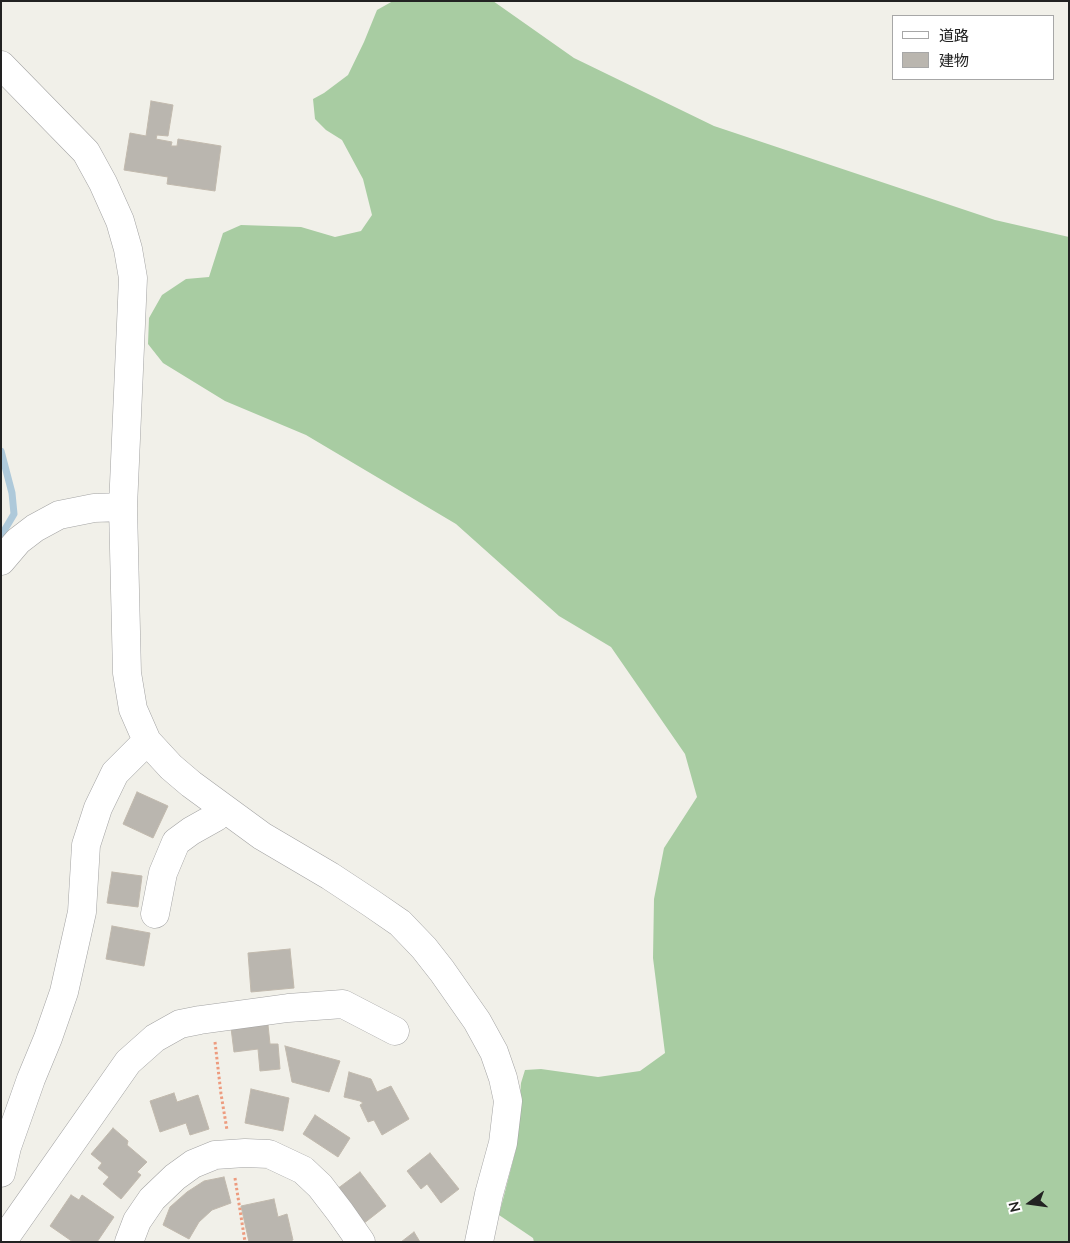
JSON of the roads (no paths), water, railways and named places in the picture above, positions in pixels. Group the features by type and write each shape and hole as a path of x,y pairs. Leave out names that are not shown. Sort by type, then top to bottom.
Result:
{"street":[{"path":"1,65 86,152 103,183 120,221 128,249 133,278 123,507 127,673 133,709 147,741 171,767 191,784 262,836 330,876 400,924 436,963 477,1021 494,1052 503,1078 508,1101 503,1142 479,1242"},
{"path":"1,561 18,541 29,532 59,515 94,508 123,507"},
{"path":"1,1173 7,1147 64,992 82,912 86,845 98,808 115,773 147,741"},
{"path":"155,914 163,873 176,842 216,817 224,809"},
{"path":"2,1242 128,1062 154,1038 180,1024 200,1020 288,1008 342,1004 395,1030"},
{"path":"129,1242 137,1221 152,1199 175,1177 193,1164 215,1155 231,1153 269,1154 303,1170 320,1186 361,1242"}],"waterway":[{"path":"1,451 12,493 14,514 1,536"}]}
